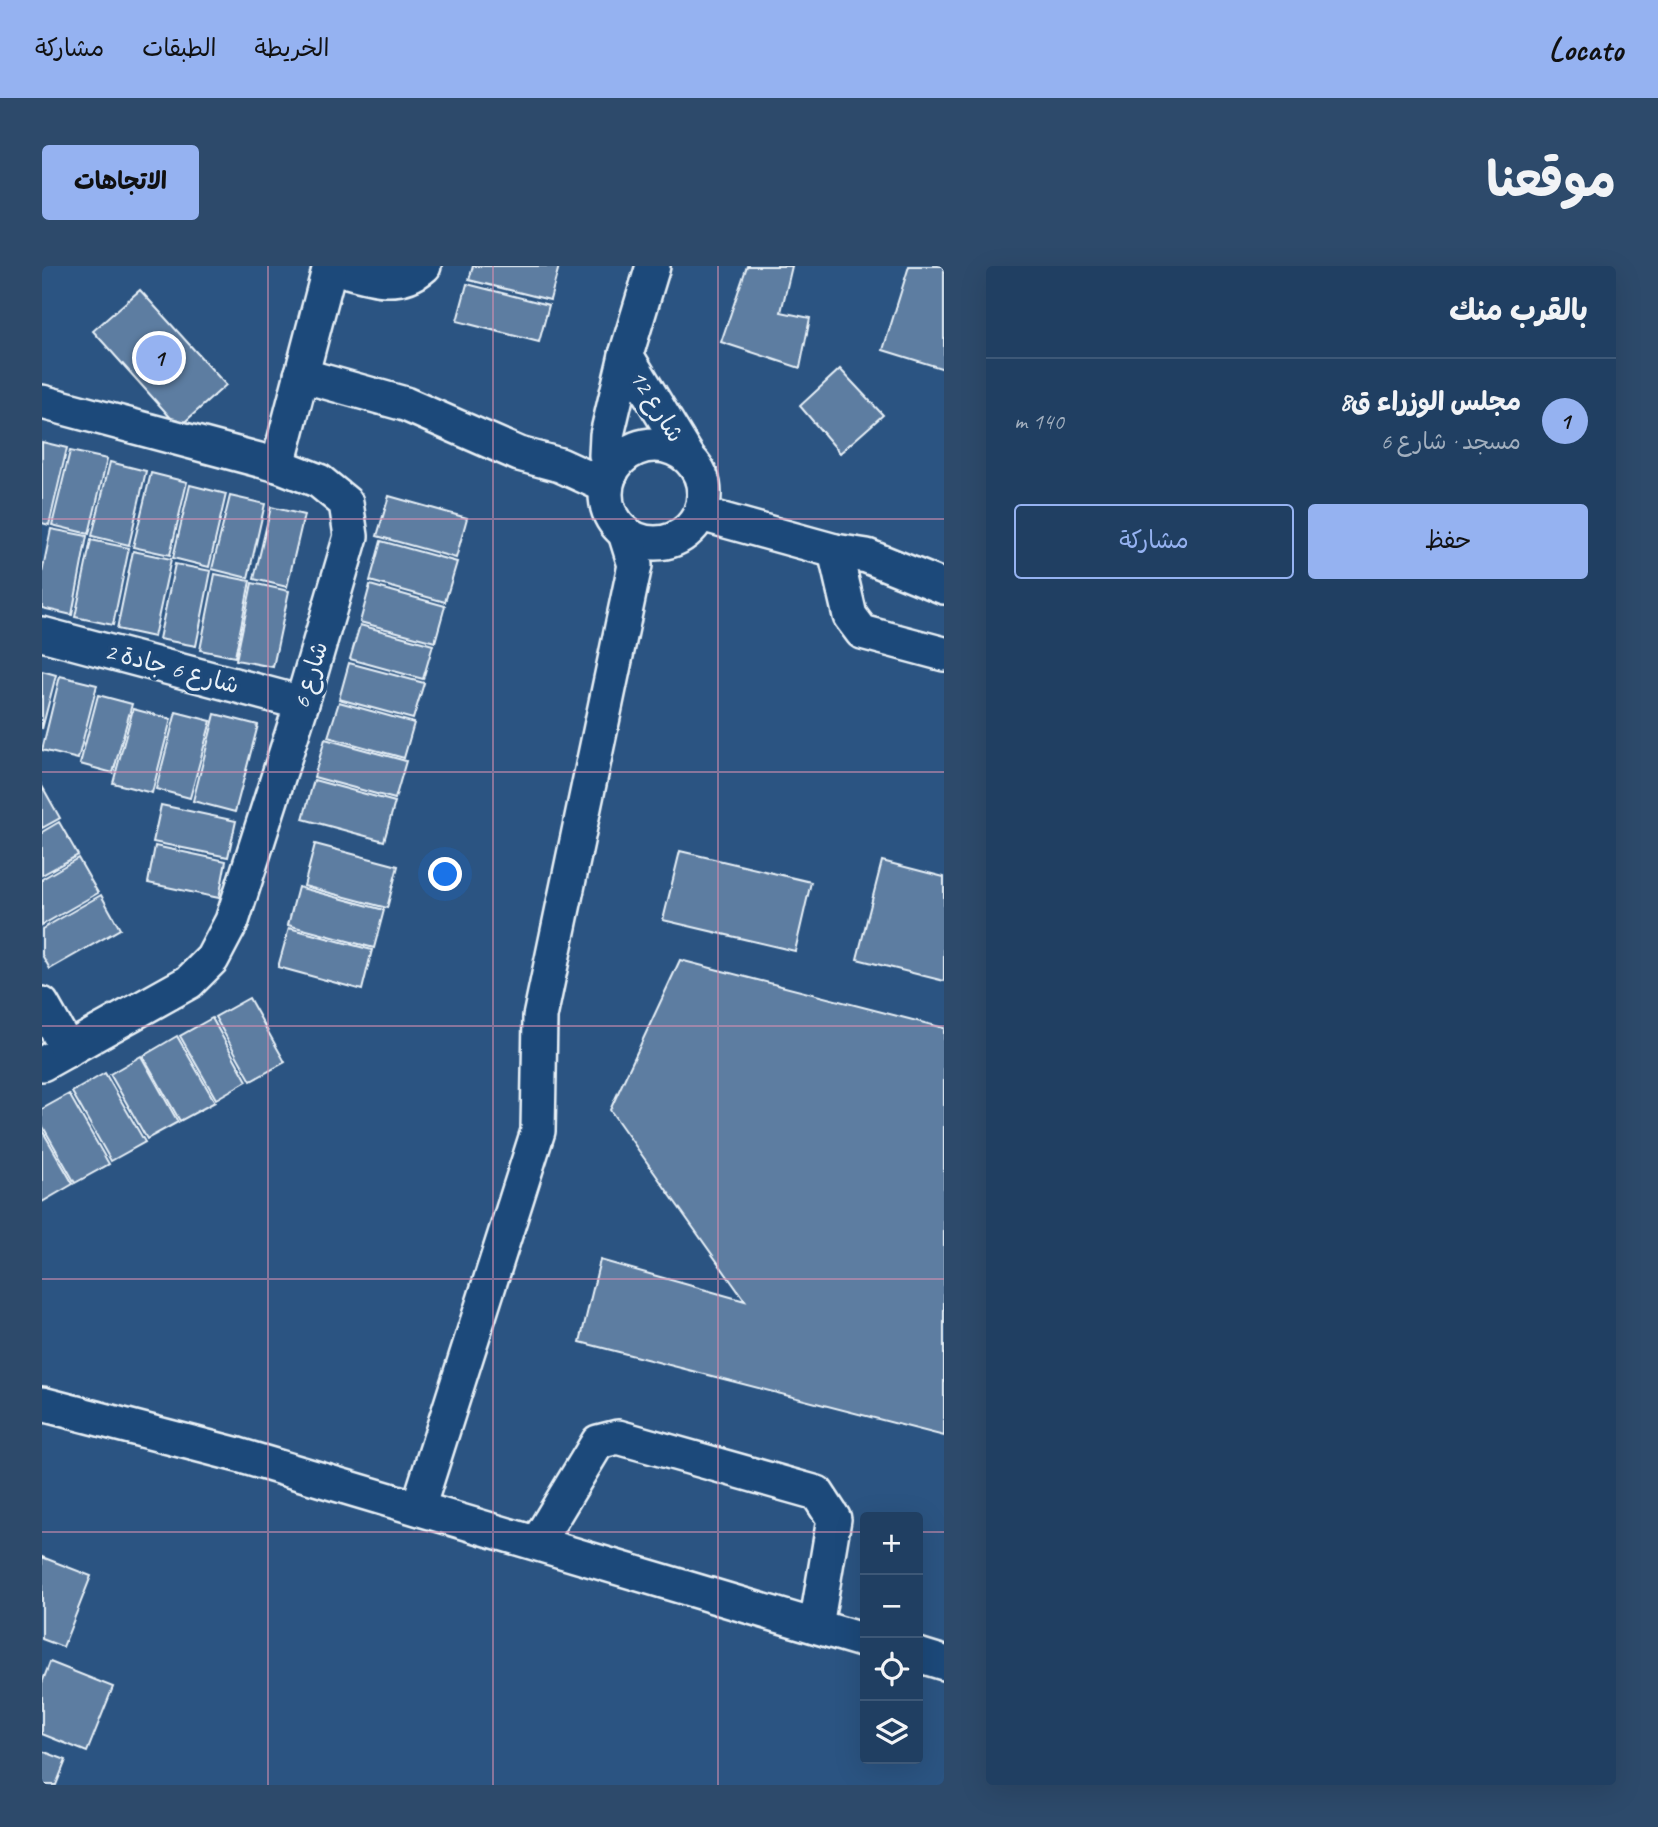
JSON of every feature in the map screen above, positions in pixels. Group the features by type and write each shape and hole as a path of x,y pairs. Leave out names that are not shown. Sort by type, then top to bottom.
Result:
{"street":[{"path":"278,465 330,266 380,279 400,280 415,274 424,266"},
{"name":"شارع 12","path":"608,480 607,435 626,355 653,266"},
{"name":"شارع 12","path":"626,355 688,457"},
{"path":"301,375 405,404 519,454 608,480"},
{"name":"شارع 6","path":"42,402 278,465 319,481 345,503 351,536 302,702 232,920 212,958 189,982 55,1057"},
{"path":"635,565 663,543 686,533 701,514 705,499 704,484 698,469 688,457 676,449 660,445 645,446 631,451 619,461 608,480 606,499 609,512 625,533 643,542 663,543"},
{"path":"701,514 835,551 867,556 944,587"},
{"path":"418,1508 538,1131 540,1017 635,565 625,533"},
{"path":"835,551 850,616 862,632 944,654"},
{"name":"شارع 6 جادة 2","path":"42,634 302,702"},
{"path":"42,1004 55,1057"},
{"path":"42,1404 238,1455 860,1639"},
{"path":"537,1543 597,1442 618,1437 817,1493 834,1519 816,1626"},
{"path":"923,1657 944,1663"}],"building":[{"path":"473,266 559,266 550,300 469,280"},
{"path":"747,266 792,266 781,312 810,318 800,368 721,342"},
{"path":"909,266 944,266 944,369 883,350"},
{"path":"467,284 549,305 539,342 457,321"},
{"path":"140,290 226,385 179,427 93,331"},
{"path":"840,369 883,415 840,453 800,406"},
{"path":"42,442 67,448 49,525 42,523"},
{"path":"70,451 107,459 89,534 52,525"},
{"path":"110,462 146,471 129,545 92,536"},
{"path":"151,473 187,482 170,555 133,547"},
{"path":"190,485 226,494 209,567 173,558"},
{"path":"230,496 265,504 248,578 212,569"},
{"path":"389,496 467,518 456,558 377,536"},
{"path":"271,507 304,515 287,587 254,579"},
{"path":"51,529 87,536 72,615 42,608 42,573"},
{"path":"91,540 129,548 113,625 75,617"},
{"path":"381,541 457,562 445,602 370,581"},
{"path":"133,551 171,559 154,637 117,629"},
{"path":"175,564 211,571 196,646 159,639"},
{"path":"215,574 250,581 235,657 200,650"},
{"path":"252,583 289,591 273,667 236,660"},
{"path":"370,585 445,606 435,642 360,622"},
{"path":"360,625 433,645 423,679 350,659"},
{"path":"349,663 424,683 413,719 339,699"},
{"path":"42,671 56,675 42,729"},
{"path":"60,676 97,685 78,759 42,750"},
{"path":"98,695 132,704 113,773 80,764"},
{"path":"339,702 414,723 404,758 328,737"},
{"path":"133,709 171,719 152,793 113,783"},
{"path":"176,712 211,721 190,798 156,789"},
{"path":"215,714 258,725 235,812 193,801"},
{"path":"325,739 406,761 395,799 314,777"},
{"path":"314,780 395,802 384,841 303,819"},
{"path":"42,786 60,818 42,828"},
{"path":"161,805 236,821 228,857 153,842"},
{"path":"59,822 78,855 42,875 42,832"},
{"path":"315,844 398,866 387,908 304,886"},
{"path":"155,846 226,861 219,898 148,883"},
{"path":"680,851 811,882 795,951 663,920"},
{"path":"78,858 98,893 42,925 42,879"},
{"path":"882,861 944,877 944,981 857,959"},
{"path":"298,887 384,910 374,948 288,925"},
{"path":"101,895 120,929 50,969 42,955 42,929"},
{"path":"289,928 372,950 362,990 278,967"},
{"path":"680,960 944,1028 944,1436 580,1342 600,1260 745,1301 610,1110"},
{"path":"249,998 285,1062 251,1081 215,1017"},
{"path":"212,1018 247,1081 216,1099 180,1036"},
{"path":"177,1036 215,1102 180,1121 143,1056"},
{"path":"141,1056 178,1122 147,1139 110,1074"},
{"path":"105,1073 145,1142 111,1161 72,1092"},
{"path":"69,1094 109,1164 75,1183 42,1125 42,1109"},
{"path":"42,1130 73,1184 42,1202"},
{"path":"42,1557 91,1576 63,1647 42,1639"},
{"path":"50,1662 113,1687 87,1752 42,1734 42,1683"},
{"path":"42,1751 66,1760 56,1785 42,1785"}],"place":[{"name":"مجلس الوزراء ق8","path":"159,358"}]}
